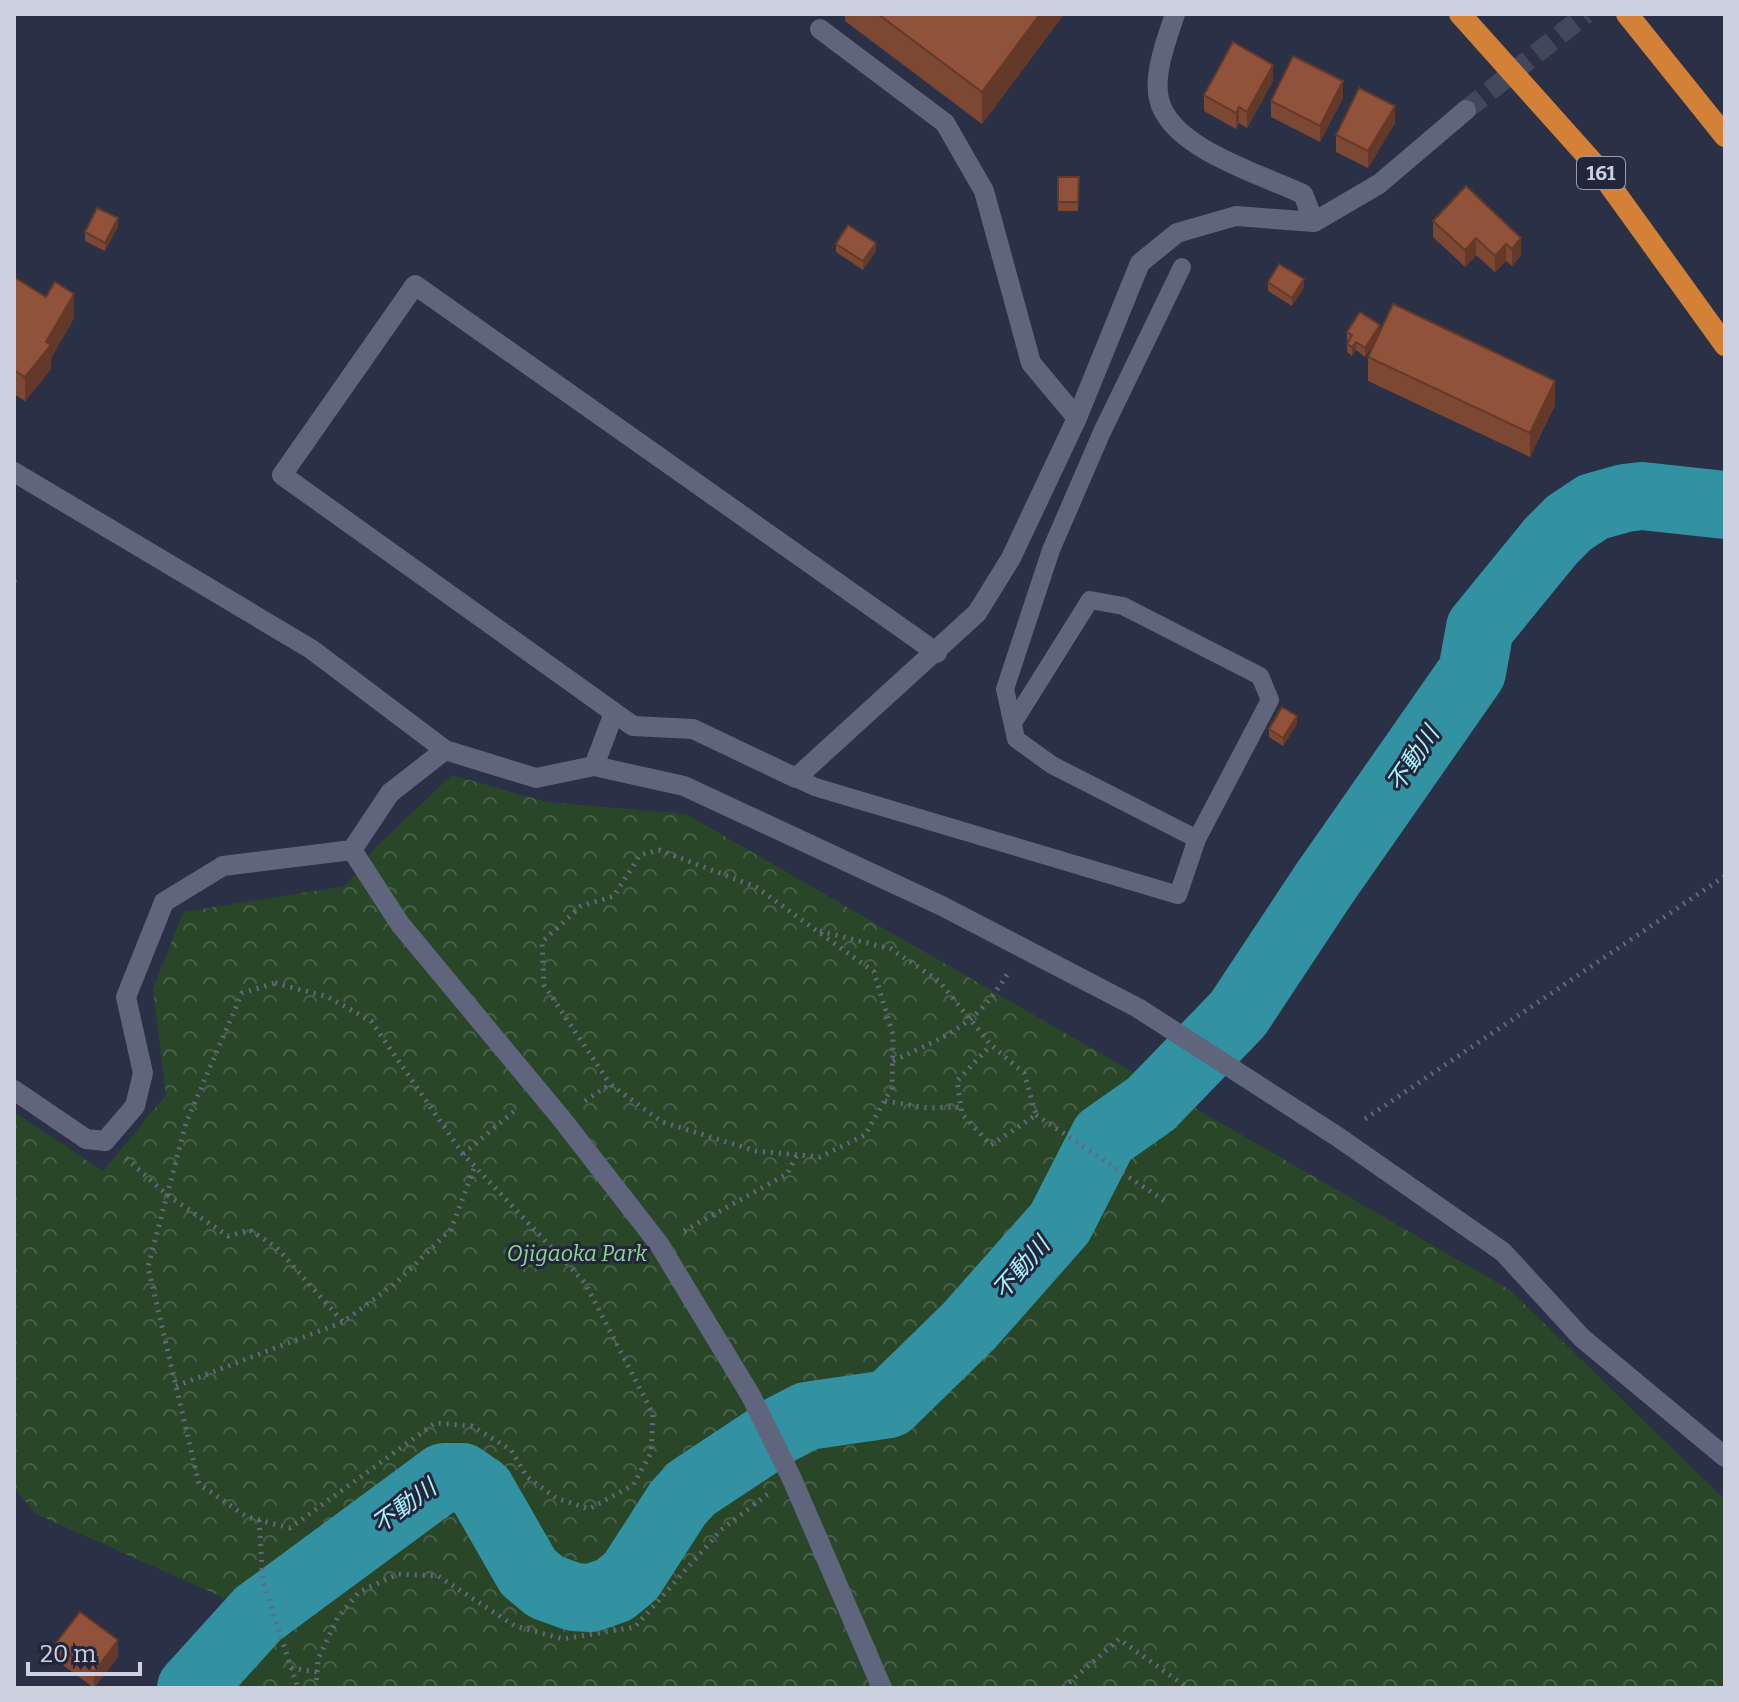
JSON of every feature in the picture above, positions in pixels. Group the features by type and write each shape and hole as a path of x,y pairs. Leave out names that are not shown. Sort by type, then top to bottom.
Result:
{"highway":[{"name":"161","path":"1460,14 1596,166 1725,345"},
{"path":"1627,14 1725,136"}],"street":[{"path":"1175,14 1165,47 1157,96 1167,121 1190,141 1303,194 1314,222"},
{"path":"820,29 945,123 984,191 1031,363 1077,418"},
{"path":"937,653 415,285 282,475 633,726 693,729 796,778 937,653 977,613 1011,558 1077,418 1140,263 1177,233 1236,216 1314,222 1379,184 1466,110"},
{"path":"14,472 311,649 445,750 536,778 594,766 684,786 942,906 1138,1008 1338,1137 1503,1252 1582,1338 1725,1457"},
{"path":"594,766 614,713"},
{"path":"14,1090 86,1139 105,1141 135,1106 143,1073 126,997 164,902 223,866 352,850 390,793 445,750"},
{"path":"352,850 400,924 561,1118 659,1244 751,1396 790,1475 879,1687"}],"lane":[{"path":"1182,267 1102,432 1051,550 1005,689 1016,739 1052,765 1197,839"},
{"path":"796,778 815,787 1178,895 1197,839 1270,700 1260,676 1123,606 1090,600 1013,723"}],"path":[{"path":"659,850 756,887 874,972 893,1035 893,1061 892,1088 865,1135 820,1157 756,1151 662,1122 610,1084 544,985 542,942 581,906 614,896 640,855 659,850"},
{"path":"1338,1137 1725,876"},
{"path":"815,930 891,949 939,981 991,1045 1024,1073 1036,1115 1166,1202"},
{"path":"893,1061 972,1021 988,1005 1024,948"},
{"path":"275,983 328,997 371,1021 463,1154 585,1283 653,1414 651,1453 633,1485 589,1509 556,1498 527,1477 511,1450 472,1426 435,1423 290,1528 247,1517 199,1484 148,1267 186,1123 242,993 275,983"},
{"path":"991,1045 957,1081 962,1114 991,1145 1036,1115"},
{"path":"561,1118 610,1084"},
{"path":"463,1154 539,1091"},
{"path":"885,1101 928,1108 961,1107"},
{"path":"105,1141 167,1195 228,1236 250,1230 277,1248 343,1322"},
{"path":"659,1244 787,1174 797,1155"},
{"path":"176,1386 343,1322 397,1282 451,1229 475,1166"},
{"path":"316,1688 318,1659 338,1617 359,1592 398,1574 438,1576 515,1626 563,1639 635,1627 721,1530 790,1475"},
{"path":"259,1520 263,1582 298,1688"},
{"path":"1063,1688 1119,1639 1188,1688"},
{"path":"291,1668 317,1672"}],"green space":[{"name":"Ojigaoka Park","path":"452,775 547,802 686,814 1510,1290 1725,1500 1725,1688 174,1688 244,1607 36,1514 14,1488 14,1112 103,1171 166,1095 153,989 183,912 345,886 378,845"}],"building":[{"path":"878,14 1040,14 982,92"},
{"path":"1233,42 1273,65 1247,112 1239,107 1236,113 1204,95"},
{"path":"1293,56 1343,81 1320,126 1271,101"},
{"path":"1359,88 1395,106 1368,151 1336,135"},
{"path":"1058,177 1079,177 1078,202 1058,202"},
{"path":"1466,186 1521,238 1512,249 1506,244 1495,256 1476,238 1465,250 1433,221"},
{"path":"97,208 118,218 105,243 85,232"},
{"path":"848,225 876,243 863,261 836,244"},
{"path":"1279,264 1304,279 1292,298 1268,282"},
{"path":"14,277 46,297 55,282 74,294 46,342 51,345 25,377 14,370"},
{"path":"1393,304 1555,381 1530,433 1368,357"},
{"path":"1360,312 1380,325 1365,348 1356,342 1352,347 1347,344 1352,335 1347,332"},
{"path":"1282,707 1297,716 1283,738 1269,729"},
{"path":"80,1612 118,1640 94,1672 56,1643"}],"waterway":[{"name":"不動川","path":"191,1688 258,1614 444,1477 462,1477 481,1490 528,1572 546,1587 574,1597 591,1598 614,1590 631,1576 678,1503 692,1488 778,1431 807,1416 889,1404 969,1326 1060,1223 1104,1137 1151,1104 1238,1014 1324,884 1472,672 1480,628 1551,541 1569,523 1593,507 1625,498 1642,496 1725,505"}],"tunnel":[{"path":"1466,110 1586,14"}]}
